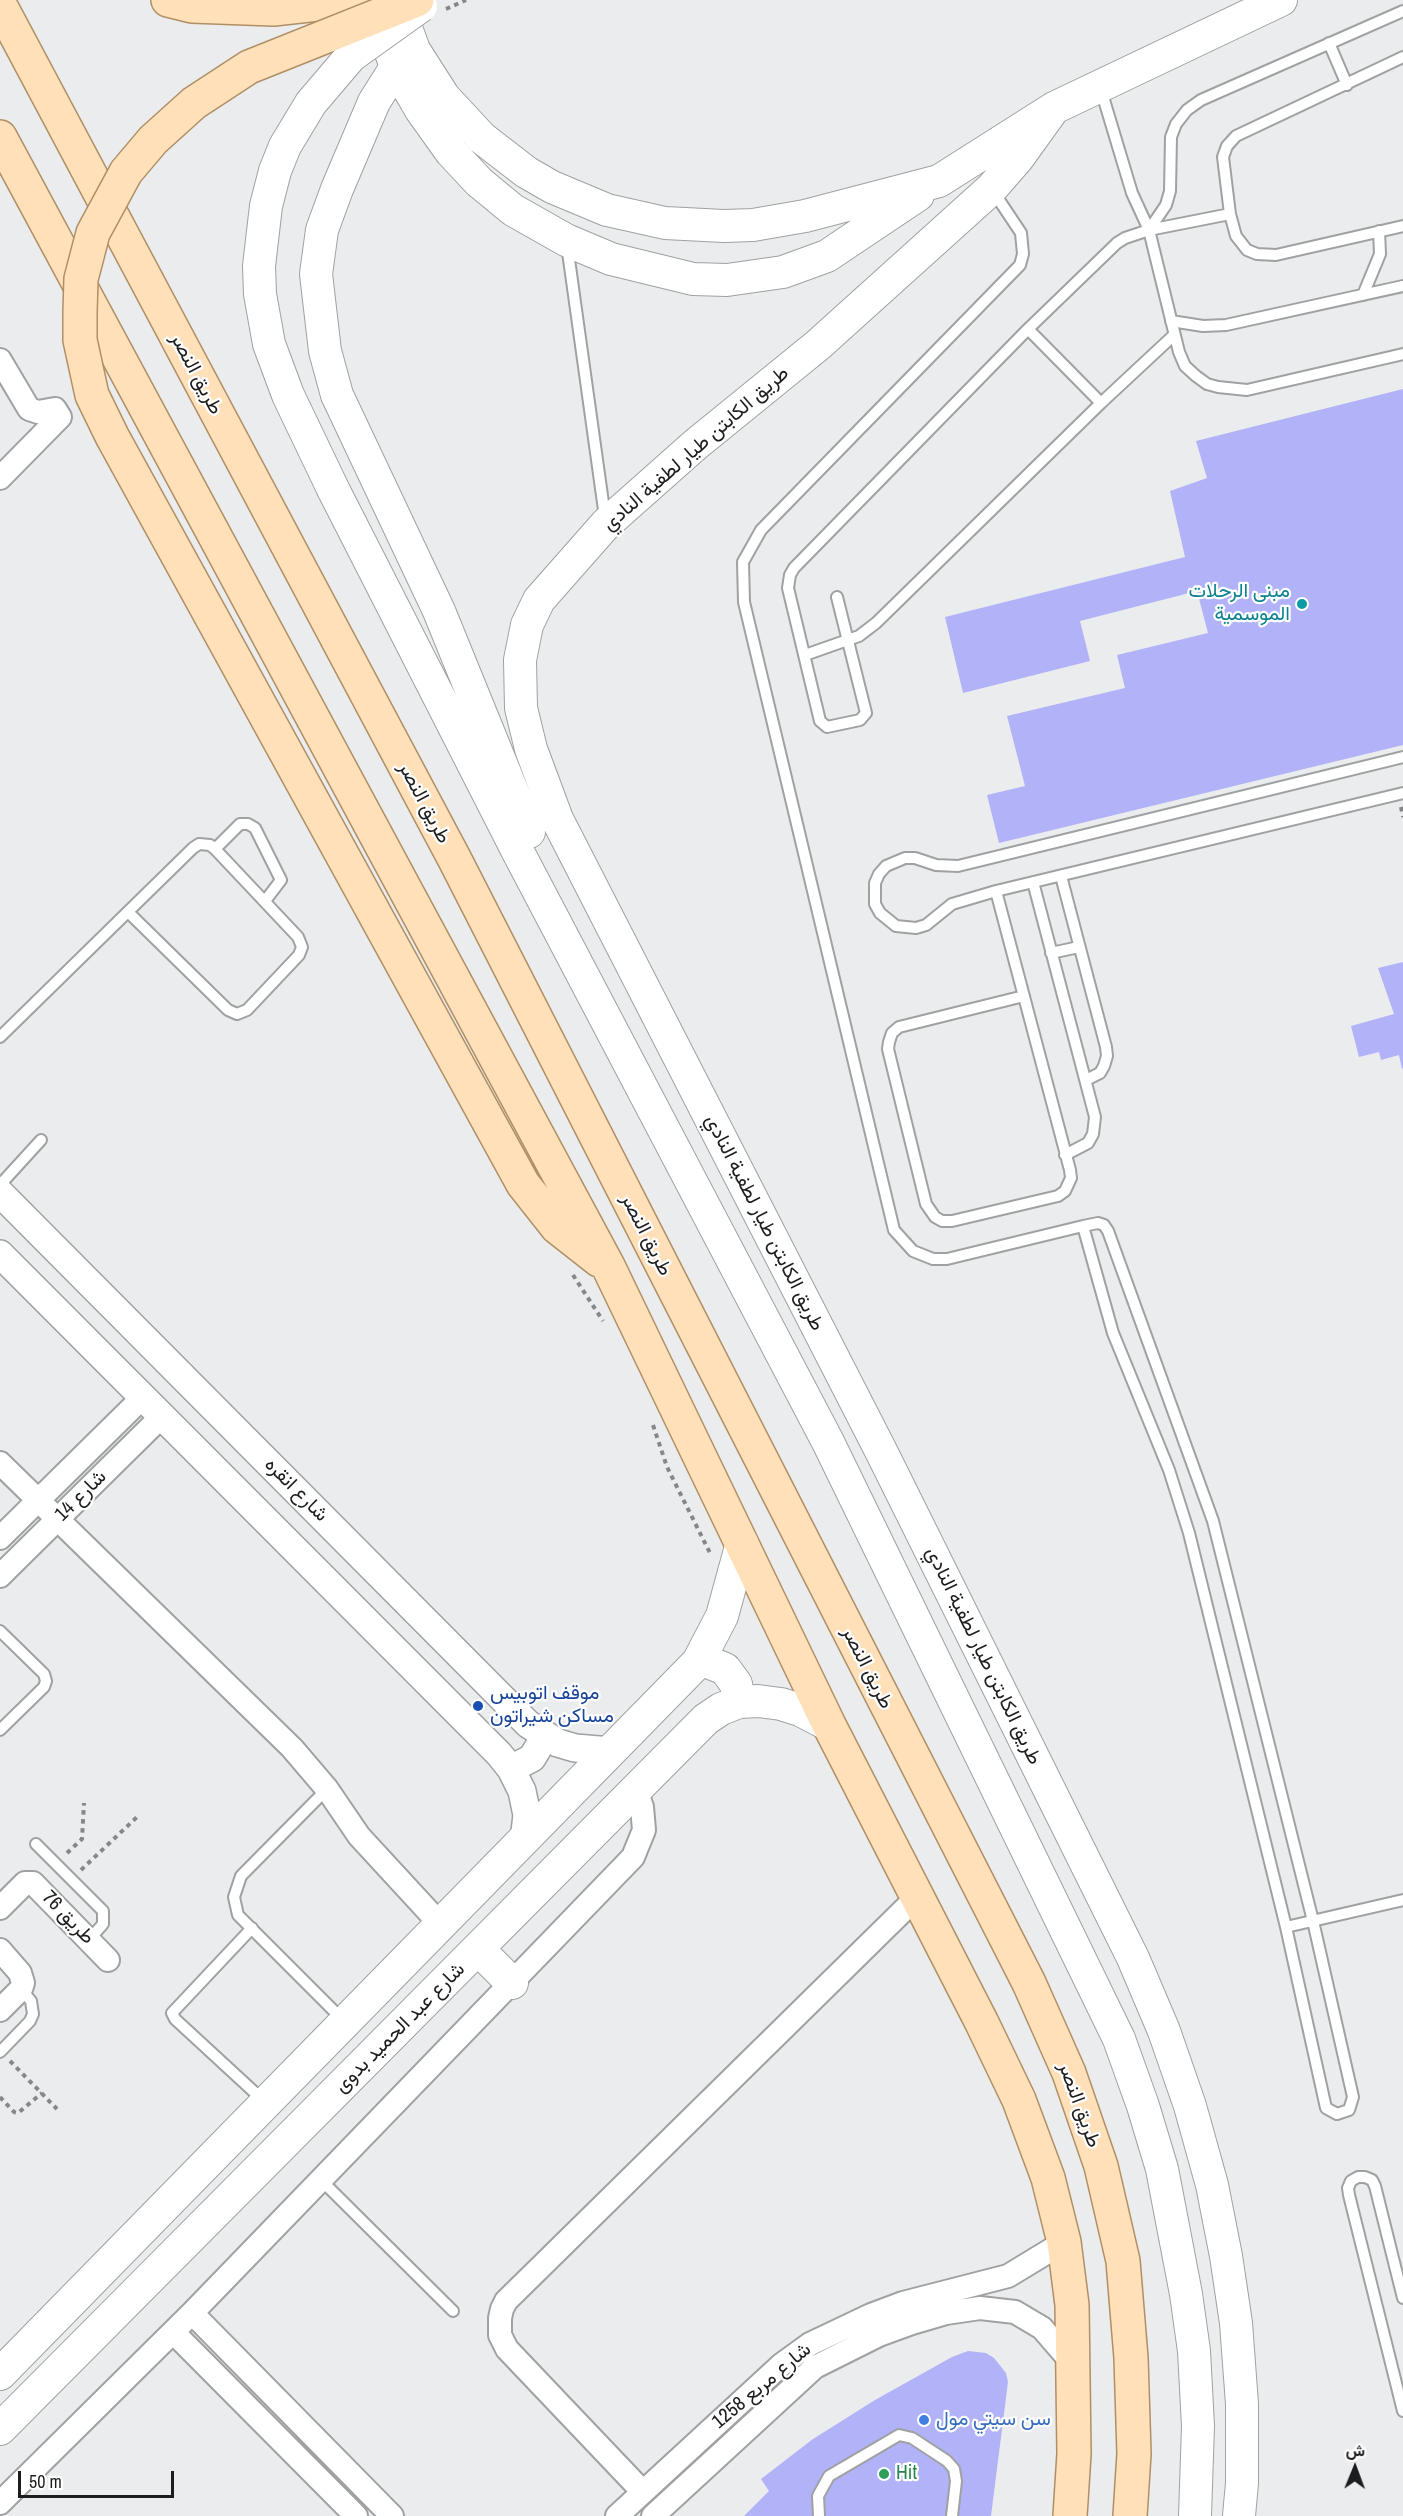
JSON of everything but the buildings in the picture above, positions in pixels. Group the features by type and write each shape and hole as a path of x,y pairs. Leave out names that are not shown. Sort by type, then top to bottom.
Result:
{"main road":[{"path":"168,0 192,6 273,9 355,0"},
{"path":"375,0 385,38 396,67 421,110 451,152 479,182 513,210 566,240 611,260 693,279 727,280 783,272 827,256 1054,108 1099,84 1281,0"},
{"path":"396,0 414,50 428,74 444,97 475,132 526,172 552,187 607,210 675,224 753,225 805,216 939,181"},
{"path":"417,0 249,67 194,103 153,140 126,172 93,233 81,279 80,340 92,395 112,436 523,1184 557,1227 578,1246 608,1266"},
{"path":"429,0 351,57 311,103 285,146 274,171 266,206 259,266 261,302 269,344 288,395 333,489 828,1442 1119,2039 1162,2169 1186,2294 1194,2350 1198,2426 1195,2516"},
{"name":"طريق النصر","path":"0,5 454,858 1038,2003 1069,2073 1101,2166 1122,2261 1132,2390 1134,2454 1130,2516"},
{"path":"396,67 374,102 336,189 322,231 316,274 325,351 338,395 439,611 541,861 546,902"},
{"name":"طريق الكابتن طيار لطفية النادي","path":"1054,108 1018,158 991,189 818,345 694,445 606,524 540,600 527,625 520,660 521,708 531,749 557,819 881,1451 1133,1958 1164,2031 1190,2106 1212,2185 1228,2267 1236,2323 1242,2404 1242,2483 1239,2516"},
{"path":"0,137 608,1266 829,1725 1019,2100 1048,2178 1064,2242 1072,2305 1074,2454 1070,2516"},
{"path":"462,667 471,676 493,689 511,690 521,681"},
{"path":"0,2374 698,1662 722,1616 742,1543"},
{"path":"698,1662 708,1662 725,1669 736,1684 739,1702"},
{"name":"شارع عبد الحميد بدوى","path":"0,2429 706,1719 721,1709 739,1702 758,1701 781,1704 800,1710 829,1725"},
{"path":"478,1949 512,1983"}],"street":[{"path":"0,360 29,409 38,412 55,409 60,417 0,478"},
{"name":"شارع انقره","path":"0,1193 528,1724 542,1734 575,1748 611,1751"},
{"path":"0,1254 511,1769 525,1803 524,1840"},
{"name":"شارع 14","path":"0,1538 143,1397"},
{"name":"شارع 14","path":"0,1576 162,1416"},
{"path":"0,1463 292,1748 327,1789 359,1836 441,1925"},
{"path":"511,1769 532,1758 541,1743 542,1734"},
{"path":"0,2503 192,2313 633,1857 644,1830 642,1807 636,1790"},
{"name":"طريق 76","path":"0,1908 25,1883 33,1882 108,1960"},
{"path":"642,2491 507,2349 500,2335 502,2309 506,2301 917,1897"},
{"path":"0,1950 22,1976 21,1989 0,2010"},
{"name":"شارع مربع 1258","path":"617,2516 781,2365 810,2344 871,2315 903,2303 1008,2276 1064,2242"},
{"name":"شارع مربع 1258","path":"653,2516 815,2367 879,2335 912,2323 946,2313 980,2308 1015,2312 1042,2328 1074,2365"},
{"path":"192,2313 392,2516"},
{"path":"173,2332 356,2516"}],"lane":[{"path":"1149,230 1166,205 1170,191 1171,137 1176,124 1187,110 1201,100 1403,11"},
{"path":"1329,44 1347,85"},
{"path":"1403,57 1231,141 1223,157 1230,214 1236,236 1247,250 1266,256 1403,226"},
{"path":"1099,84 1132,193 1149,230 1174,335 1185,366 1196,376 1207,384 1231,390 1247,390 1403,354"},
{"path":"991,189 1021,233 1023,254 1020,265 761,530 743,562 744,602 894,1230 913,1251 933,1259 947,1259 1083,1226 1098,1223 1106,1227 1213,1521 1313,1921 1353,2097 1349,2110 1337,2114 1326,2108 1286,1927 1189,1533 1169,1470 1113,1333 1083,1226"},
{"path":"837,597 865,708 865,716 860,720 831,727 821,724 788,588 790,575 794,568 1028,329 1117,243 1149,230 1230,214"},
{"path":"1363,295 1380,254 1380,231"},
{"path":"566,240 606,524"},
{"path":"1171,321 1203,326 1226,325 1403,286"},
{"path":"1028,329 1101,403"},
{"path":"805,655 860,636 876,623 1101,403 1174,335"},
{"path":"1403,757 958,866 936,865 915,858 905,858 886,866 875,883 874,894 880,913 896,926 906,928 926,924 952,904 996,891 1403,793"},
{"path":"215,849 240,824 248,824 255,828 281,880 265,901"},
{"path":"0,1037 128,912 194,848 205,843 215,849 265,901 298,937 302,947 299,955 247,1010 237,1014 228,1010 128,912"},
{"path":"1061,876 1107,1056 1100,1073 1086,1080"},
{"path":"1033,882 1095,1117 1093,1134 1081,1149 1065,1155"},
{"path":"996,891 1024,996 1071,1178 1065,1191 1058,1196 952,1221 942,1221 934,1217 926,1204 888,1049 892,1033 899,1027 1024,996"},
{"path":"1051,953 1079,947"},
{"path":"0,1185 40,1140"},
{"path":"0,1631 44,1674 46,1681 44,1687 0,1730"},
{"path":"327,1789 241,1876 235,1889 235,1906 238,1915 345,2022"},
{"path":"36,1844 100,1907 104,1915 103,1924 89,1940"},
{"path":"1286,1927 1403,1900"},
{"path":"252,1928 172,2013 175,2019 266,2103"},
{"path":"0,2051 30,2021 33,2014 31,2001 21,1989"},
{"path":"1403,2298 1376,2186 1372,2180 1358,2177 1348,2188 1349,2195 1403,2411"},
{"path":"321,2180 453,2311"},
{"path":"819,2516 818,2496 829,2476 898,2435 908,2436 946,2461 954,2469 956,2481 952,2516"}],"path":[{"path":"55,1863 82,1839 84,1803"},
{"path":"72,1880 137,1817"},
{"path":"0,2051 57,2109"},
{"path":"0,2097 14,2112 18,2113 42,2093"}],"place":[{"name":"مبنى الرحلات الموسمية","path":"1302,604"},
{"name":"موقف اتوبيس مساكن شيراتون","path":"478,1706"},
{"name":"سن سيتي مول","path":"924,2420"},
{"name":"Hit","path":"884,2474"}]}
